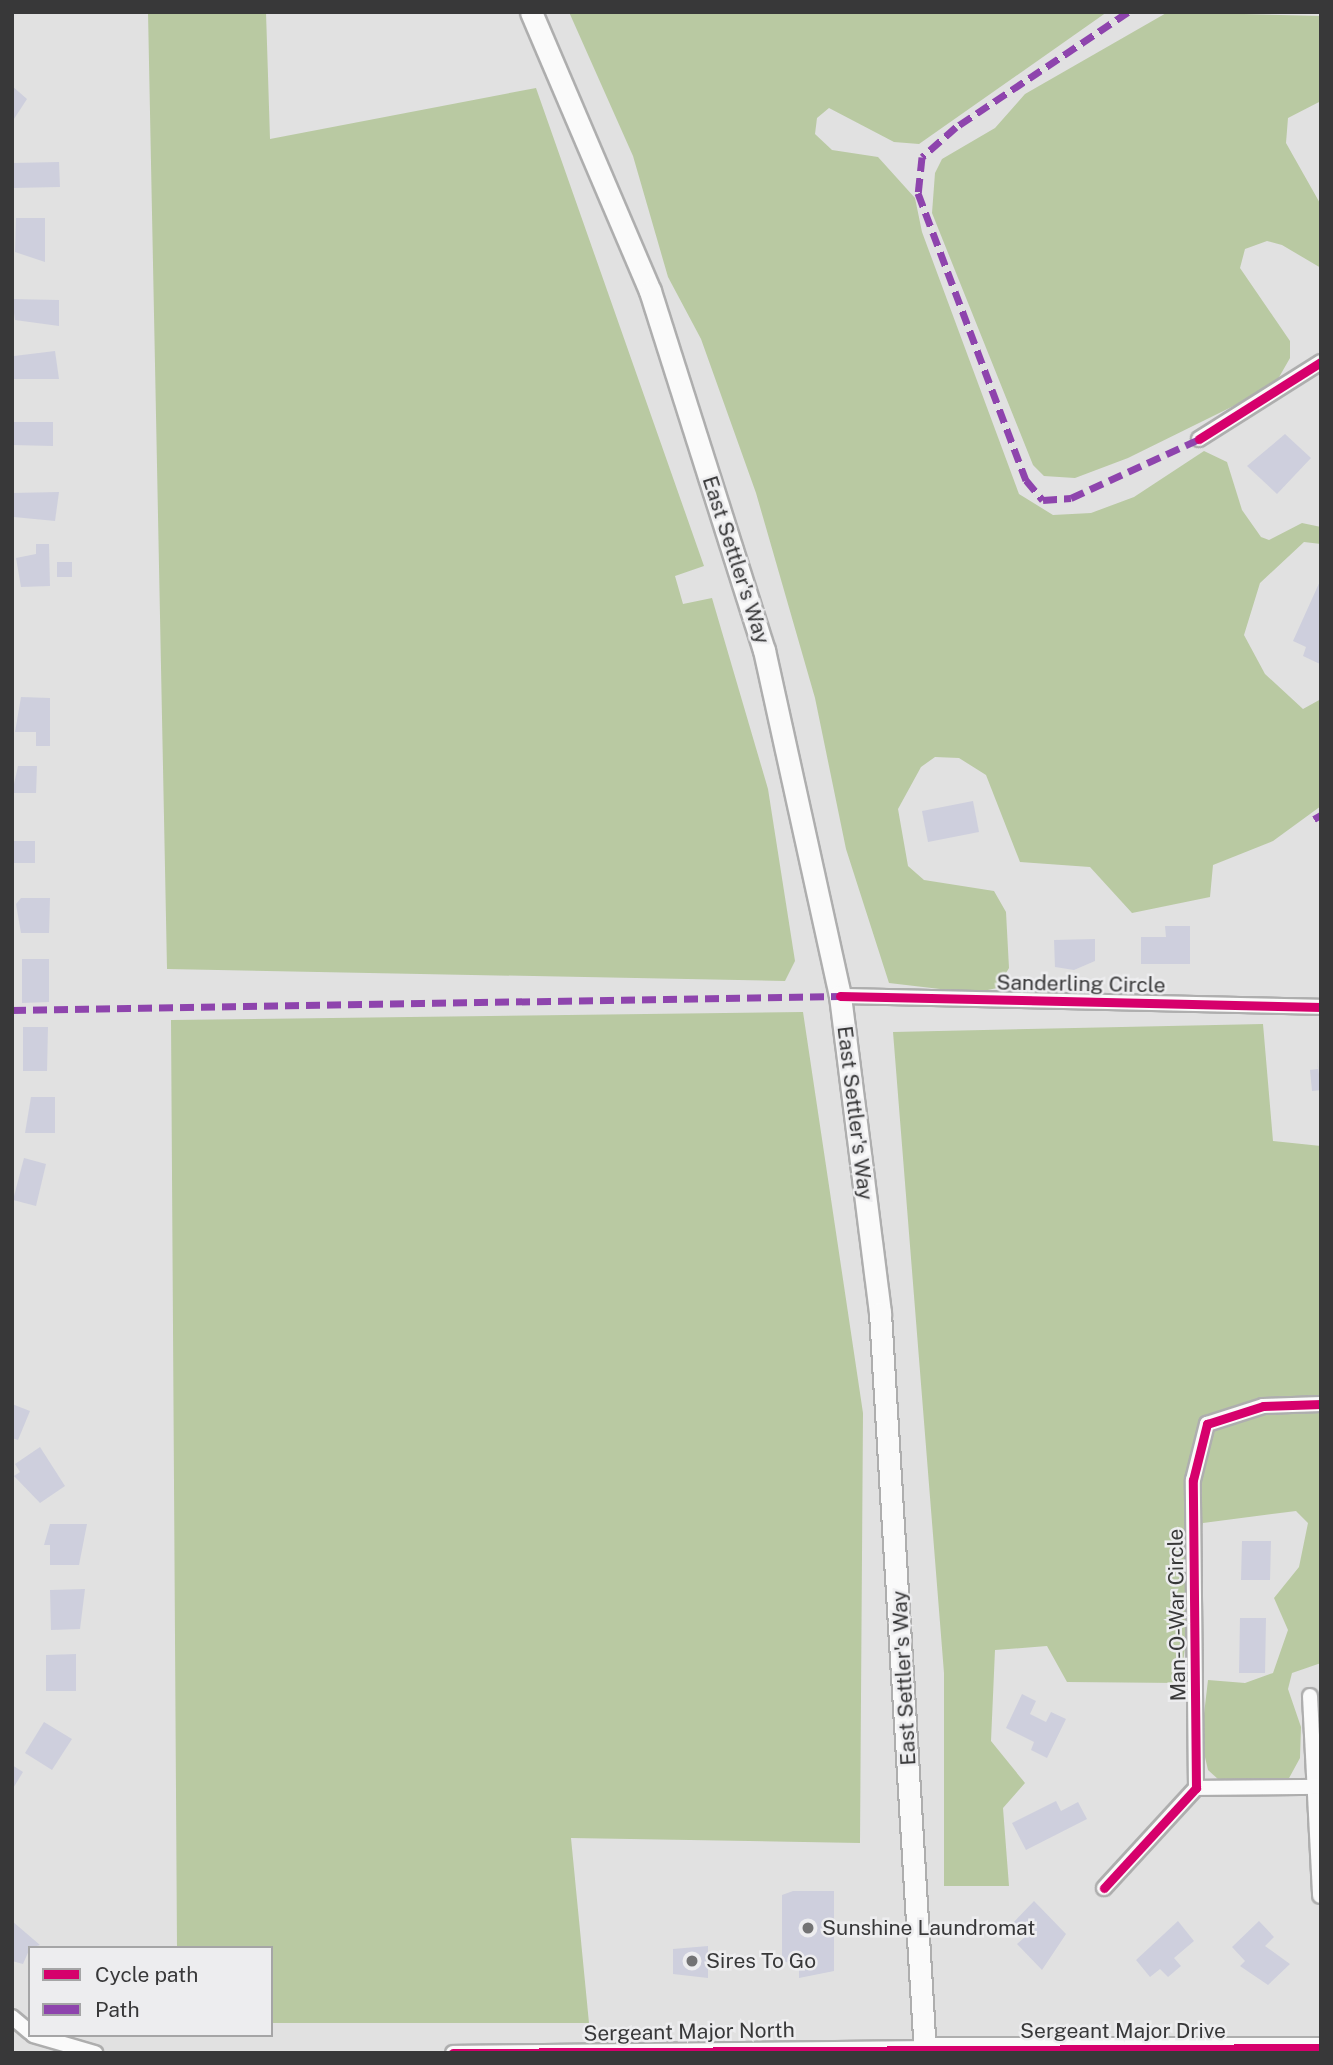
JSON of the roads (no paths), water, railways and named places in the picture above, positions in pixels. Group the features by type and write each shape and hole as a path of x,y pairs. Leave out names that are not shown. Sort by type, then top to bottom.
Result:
{"main road":[{"name":"East Settler's Way","path":"531,12 650,291 764,650 840,996 880,1313 925,2050"},
{"name":"Sergeant Major Drive","path":"925,2050 1321,2048"}],"street":[{"path":"1199,439 1321,362"},
{"name":"Sanderling Circle","path":"840,996 1321,1007"},
{"name":"Man-O-War Circle","path":"1196,1788 1193,1480 1207,1424 1263,1406 1321,1404"},
{"path":"1310,1696 1317,1787 1320,1896"},
{"path":"1104,1888 1196,1788 1317,1787"},
{"path":"12,2017 28,2031"},
{"path":"42,2037 95,2053"},
{"name":"Sergeant Major North","path":"453,2053 925,2050"}],"place":[{"name":"Sunshine Laundromat","path":"808,1928"},
{"name":"Sires To Go","path":"692,1961"}]}
